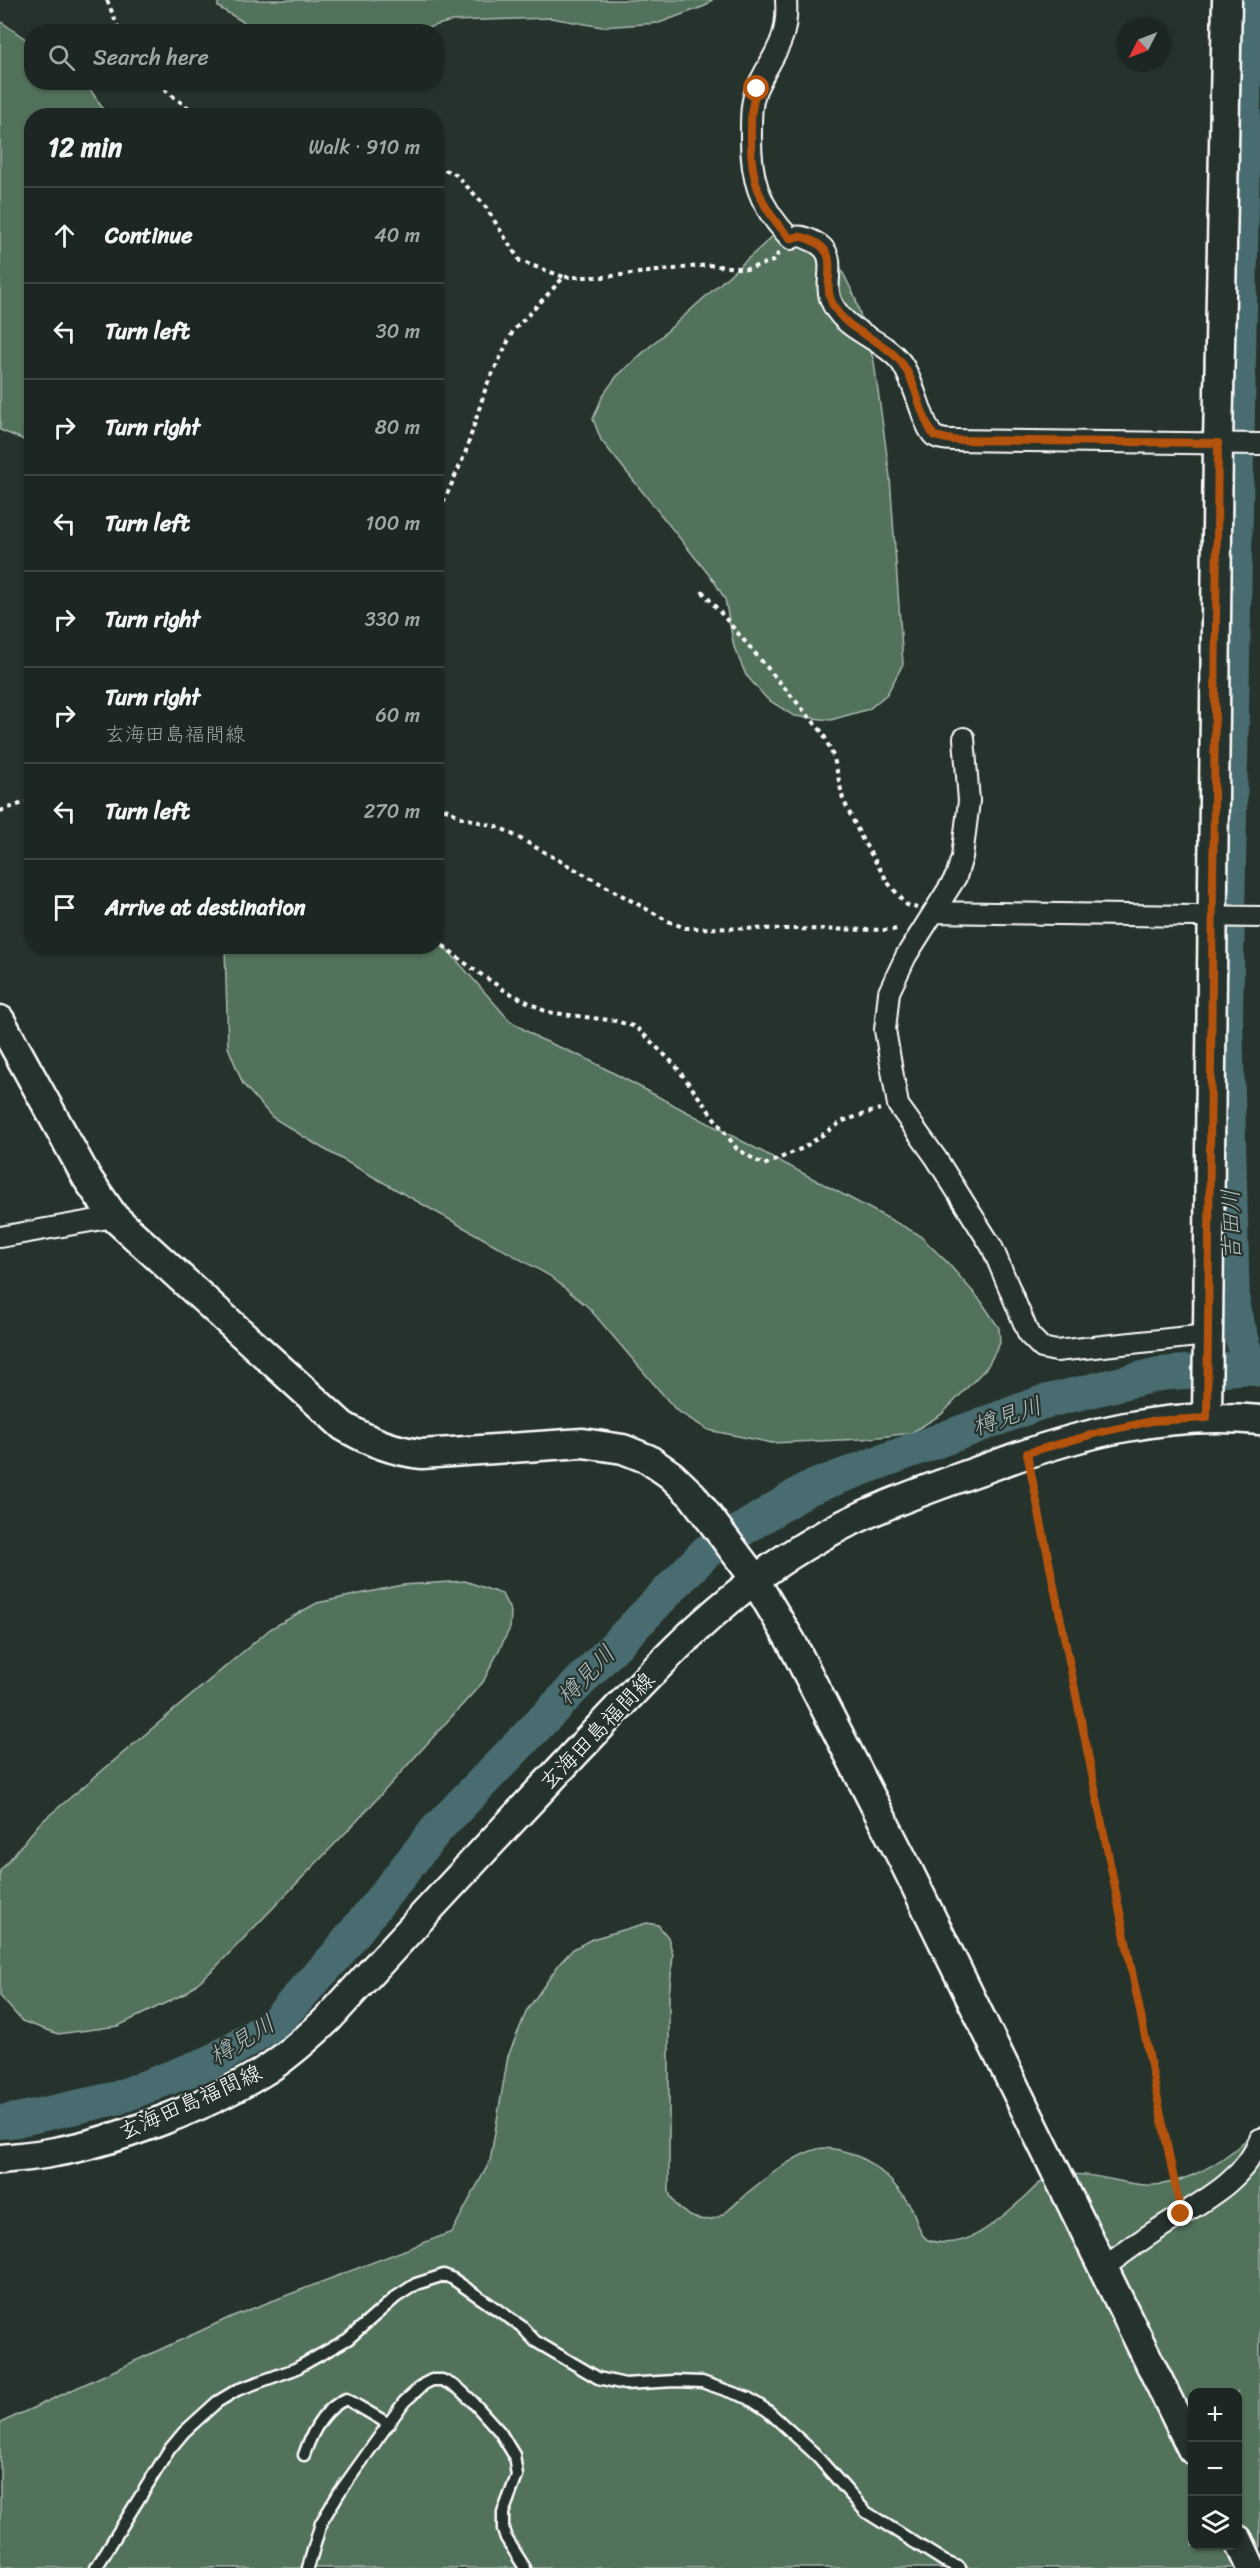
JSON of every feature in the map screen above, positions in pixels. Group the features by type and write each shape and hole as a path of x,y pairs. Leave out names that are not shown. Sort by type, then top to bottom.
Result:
{"street":[{"path":"786,0 783,40 752,102 750,149 752,175 772,220 791,239 795,236 803,237 816,242 826,250 830,260 828,290 832,305 855,330 885,348 900,361 934,436 952,440 1260,444"},
{"path":"1207,1411 1218,443 1227,0"},
{"path":"964,738 969,801 967,832 956,877 906,956 889,992 885,1030 898,1105 936,1158 992,1247 1029,1335 1042,1348 1056,1351 1207,1341"},
{"path":"935,912 1260,917"},
{"path":"0,1020 87,1178 114,1217 312,1401 343,1426 400,1452 422,1454 583,1443 623,1449 648,1459 671,1475 692,1495 753,1576 792,1643 908,1870 1189,2442"},
{"path":"0,1237 114,1217"},
{"name":"玄海田島福間線","path":"0,2160 56,2152 113,2137 164,2118 246,2082 299,2046 329,2018 642,1683 706,1619 753,1576 802,1547 847,1523 1027,1453 1101,1432 1207,1411 1260,1420"},
{"path":"1103,2268 1181,2214 1198,2205 1227,2182 1246,2163 1260,2139"},
{"path":"1242,2549 1251,2568"}],"lane":[{"path":"96,2568 169,2450 184,2432 217,2402 237,2390 295,2369 348,2339 396,2297 416,2284 444,2275 521,2326 535,2341 598,2378 625,2384 702,2382 748,2398 768,2410 813,2452 866,2512 944,2561 960,2568"},
{"path":"308,2568 326,2512 404,2402 432,2380 449,2382 472,2401 501,2432 514,2455 517,2476 503,2513 503,2529 506,2538 525,2568"},
{"path":"304,2456 316,2427 328,2412 346,2399 389,2424"}],"path":[{"path":"107,0 117,24"},
{"path":"165,90 189,108"},
{"path":"444,170 455,174 483,203 520,261 564,277 604,277 710,266 747,269 773,261 791,239"},
{"path":"444,501 465,454 486,387 513,331 564,277"},
{"path":"702,591 823,733 834,758 843,799 862,839 889,884 907,905 935,912"},
{"path":"0,812 24,803"},
{"path":"444,808 461,817 501,828 668,921 685,928 892,930 907,926 935,912"},
{"path":"444,946 504,990 547,1012 616,1021 636,1027 675,1065 737,1149 765,1165 803,1148 843,1121 898,1105"},
{"path":"1027,1453 1181,2214"}],"green space":[{"path":"218,0 712,0 705,6 659,23 602,27 551,18 452,21 441,24 249,24 218,7"},
{"path":"0,21 24,38 24,90 91,90 102,108 24,108 24,441 0,430"},
{"path":"788,229 818,240 839,265 855,297 874,362 890,477 903,664 887,694 869,709 831,720 794,716 767,699 746,675 734,647 725,599 714,581 601,440 593,419 603,395 617,376 772,237"},
{"path":"444,946 510,1021 538,1038 587,1059 918,1234 946,1261 981,1301 999,1328 1000,1343 987,1367 942,1414 911,1433 863,1439 772,1443 708,1430 676,1410 588,1307 550,1276 322,1148 272,1117 243,1084 228,1047 225,954 444,954"},
{"path":"465,1581 502,1594 511,1612 510,1628 483,1682 356,1822 216,1967 186,1993 118,2026 58,2034 22,2021 0,1996 0,1871 39,1824 270,1629 317,1603 402,1585"},
{"path":"647,1923 658,1925 668,1937 673,1955 669,1996 669,2192 681,2210 700,2219 715,2218 728,2211 754,2187 784,2165 806,2153 825,2148 839,2150 864,2159 885,2175 911,2207 923,2236 927,2239 945,2243 958,2241 971,2237 994,2223 1038,2185 1054,2177 1080,2175 1133,2184 1168,2183 1192,2176 1214,2164 1237,2148 1260,2127 1260,2568 0,2568 0,2423 233,2316 452,2232 490,2161 508,2056 527,2010 560,1963 573,1949 592,1939"}],"waterway":[{"name":"吉田川","path":"1246,0 1226,1015 1233,1309 1251,1367"},
{"name":"樽見川","path":"0,2122 117,2098 213,2061 275,2023 336,1956 437,1829 706,1552 807,1489 1040,1403 1159,1374 1251,1367 1260,1370"}],"route":[{"path":"757,89 752,102 750,149 752,175 772,220 791,239 795,236 803,237 816,242 826,250 830,260 828,290 832,305 855,330 885,348 900,361 934,436 952,440 1218,443 1207,1418 1152,1421 1101,1432 1027,1453 1181,2214"}]}
